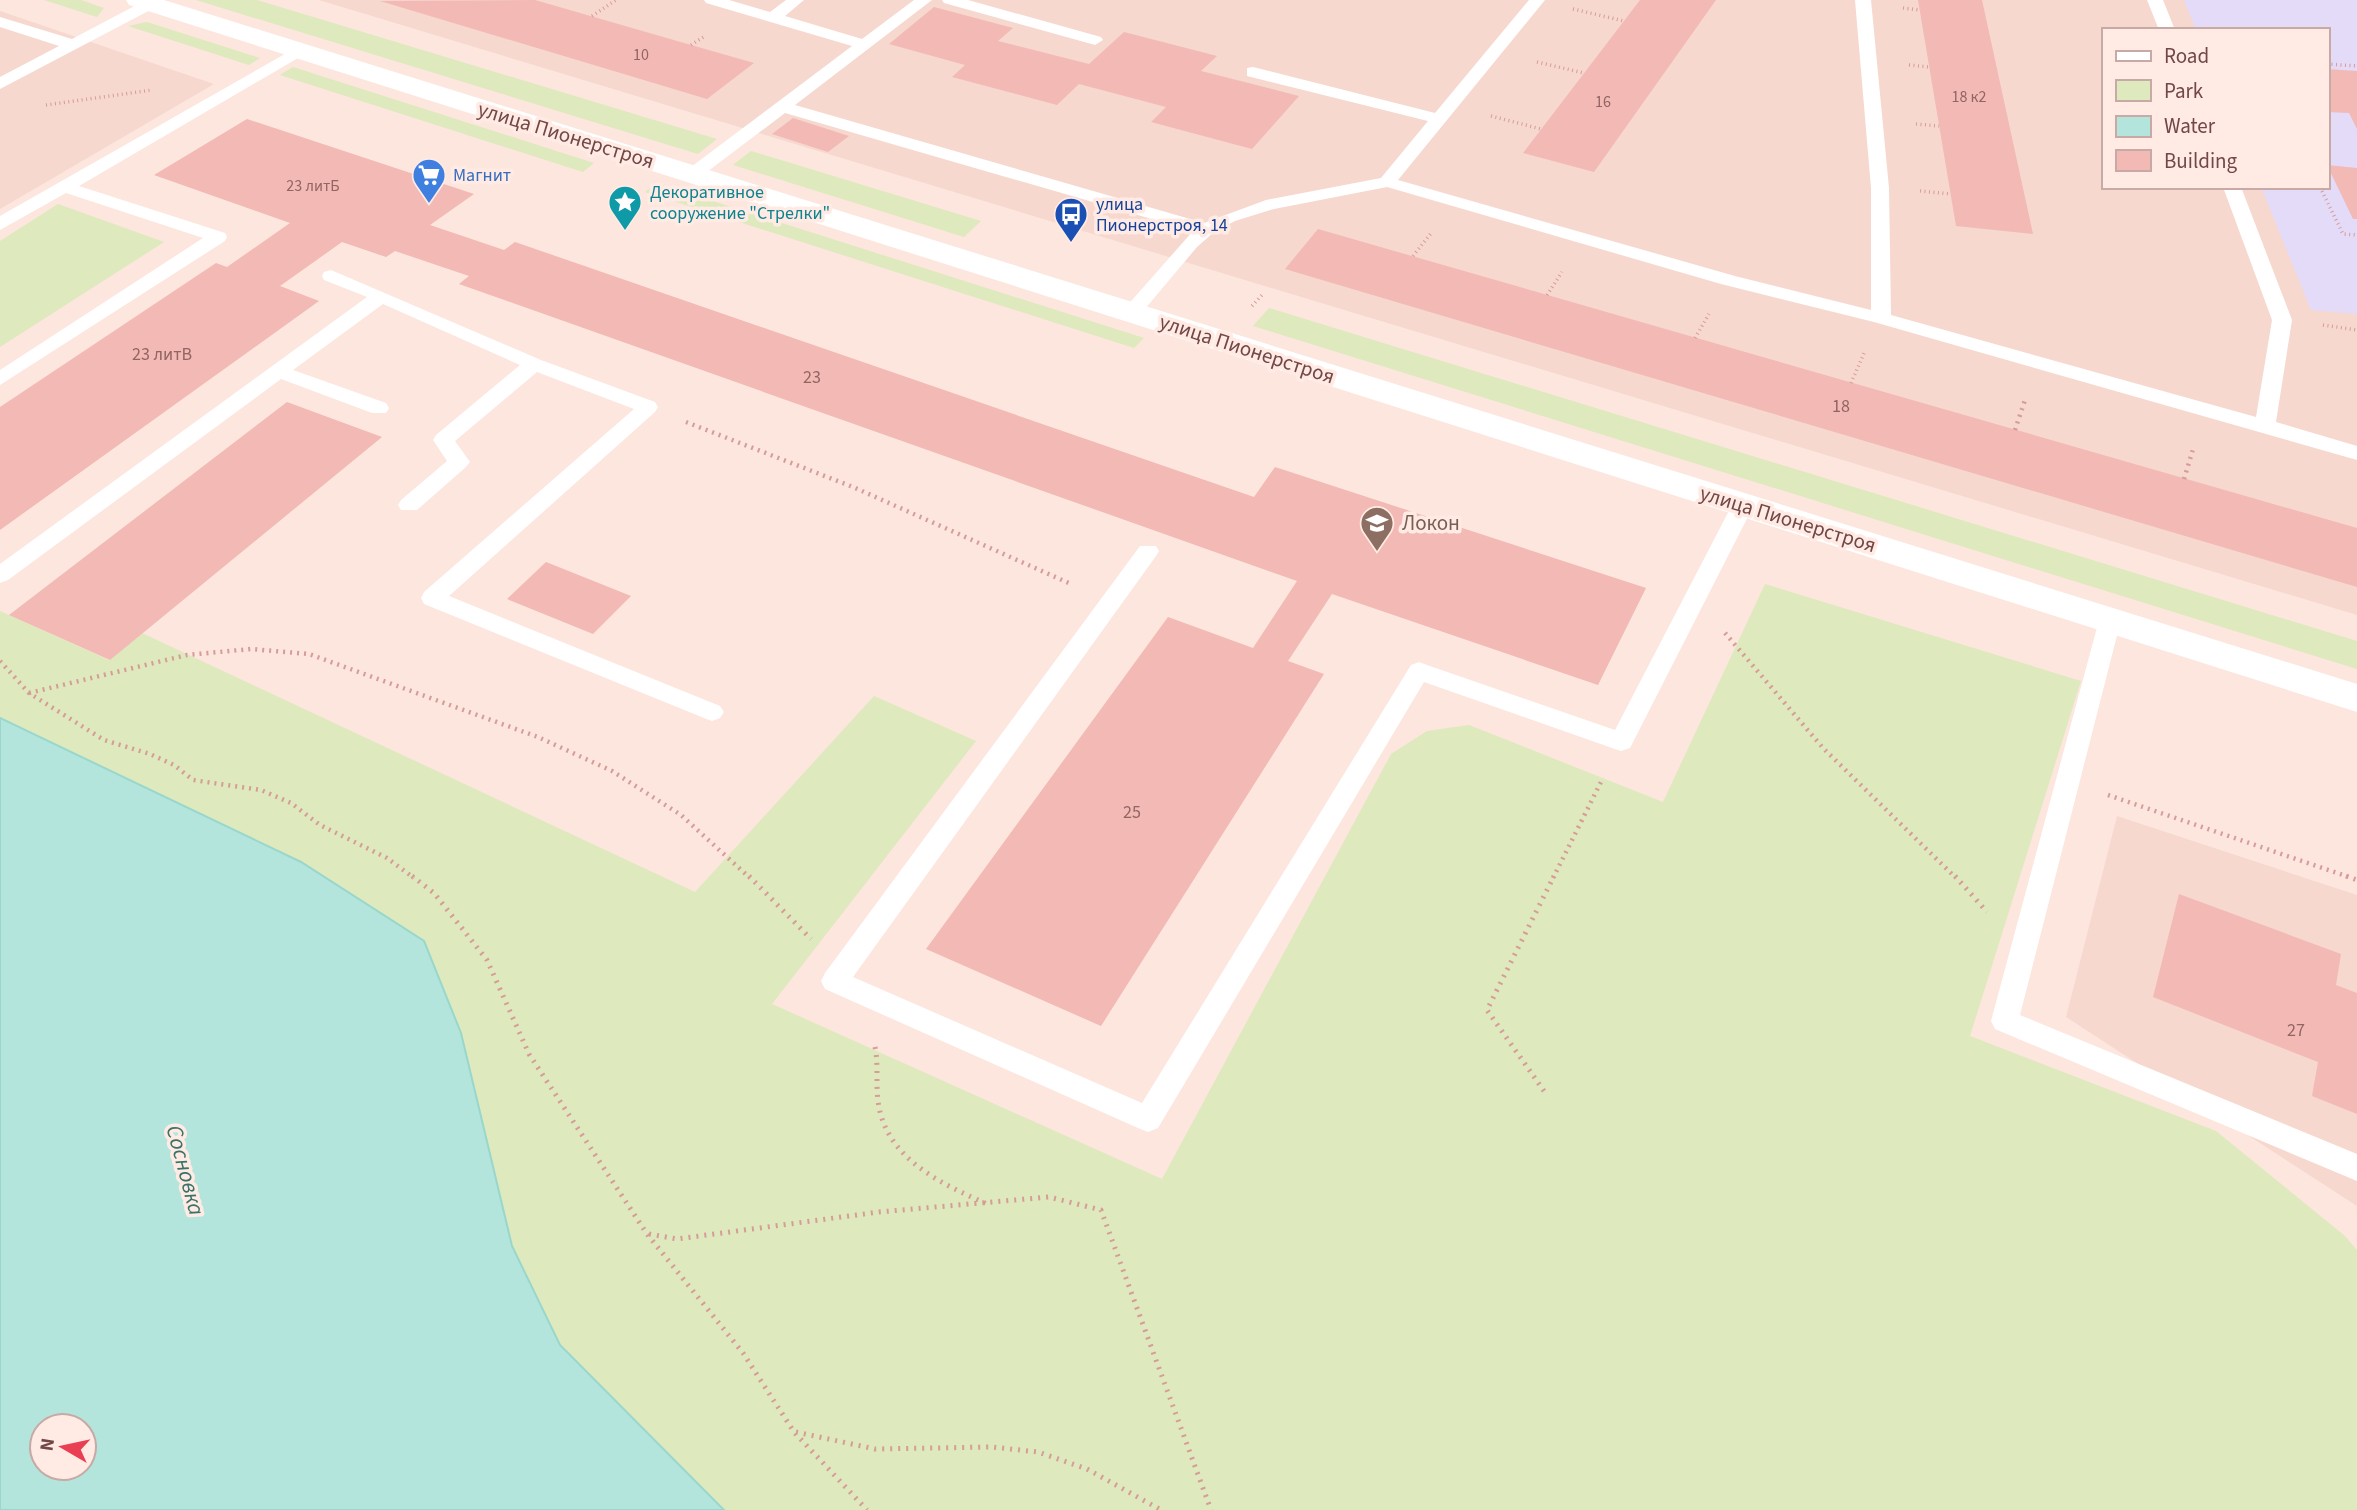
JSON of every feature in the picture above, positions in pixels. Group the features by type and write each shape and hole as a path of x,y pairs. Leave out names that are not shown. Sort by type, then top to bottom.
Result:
{"street":[{"name":"улица Пионерстроя","path":"144,2 2357,698"}],"lane":[{"path":"712,0 866,45"},
{"path":"772,18 796,0"},
{"path":"694,174 924,0"},
{"path":"950,0 1095,40"},
{"path":"1387,182 1537,0"},
{"path":"1863,0 1880,188 1881,318"},
{"path":"2155,0 2166,28"},
{"path":"0,84 73,45 144,2"},
{"path":"0,22 73,45"},
{"path":"0,224 299,51"},
{"path":"1254,72 1446,113"},
{"path":"784,107 1206,229"},
{"path":"1132,312 1206,229 1250,209 1348,193 1387,182 1728,280 1881,318 2357,453"},
{"path":"0,379 218,237 66,187"},
{"path":"2233,189 2282,320 2265,426"},
{"path":"331,276 534,364 648,407 432,598 712,712"},
{"path":"0,575 381,296"},
{"path":"409,505 459,462 443,440 534,364"},
{"path":"278,371 379,408"},
{"path":"1148,551 835,981 1148,1119 1419,671 1621,742 1743,505"},
{"path":"2110,620 2005,1021 2357,1168"}],"path":[{"path":"592,16 616,0"},
{"path":"1537,0 1624,21"},
{"path":"2329,64 2357,66"},
{"path":"41,105 163,88"},
{"path":"1446,113 1541,129"},
{"path":"2321,189 2343,234 2357,235"},
{"path":"2326,326 2357,330"},
{"path":"648,407 853,487 908,514 1111,600"},
{"path":"1695,597 1823,748 1931,850 2023,953"},
{"path":"29,693 164,659 251,649 308,653 580,756 648,793 700,832 816,944 835,981 862,1007 878,1060 879,1109 889,1139 910,1161 944,1186 987,1204"},
{"path":"0,661 29,693 104,740 150,754 174,765 193,780 261,790 291,803 320,825 387,858 434,893 487,960 529,1054 647,1234 743,1353 794,1432 867,1510"},
{"path":"1544,1091 1487,1010 1621,742"},
{"path":"2067,782 2357,880"},
{"path":"647,1234 677,1239 879,1212 1049,1197 1101,1210 1211,1510"},
{"path":"794,1432 876,1449 984,1446 1026,1450 1061,1458 1113,1482 1161,1510"}],"shaded area":[{"path":"319,0 2357,0 2357,615 1298,296"},
{"path":"2184,0 2357,0 2357,314 2311,310 2262,189 2329,189 2329,28 2195,28"},
{"path":"0,11 214,84 0,209"},
{"path":"2117,816 2357,895 2357,1206 2066,1017"}],"green space":[{"path":"44,0 81,0 104,8 97,17"},
{"path":"196,0 257,0 717,139 698,154"},
{"path":"147,22 260,58 249,65 128,26"},
{"path":"293,67 594,163 583,172 280,75"},
{"path":"751,151 981,221 964,237 733,165"},
{"path":"656,183 1144,338 1134,348 645,192"},
{"path":"58,204 164,242 0,347 0,241"},
{"path":"1269,308 2357,641 2357,669 1253,326"},
{"path":"1765,584 2081,681 1970,1036 2216,1131 2345,1236 2357,1250 2357,1510 724,1510 560,1345 512,1246 461,1033 38,735 0,718 0,611 109,660 142,633 695,892 874,696 976,741 772,1004 1162,1179 1391,754 1427,731 1469,725 1663,802"}],"water":[{"name":"Сосновка","path":"0,718 301,862 424,941 461,1033 512,1246 560,1345 724,1510 0,1510"}],"building":[{"path":"535,0 754,63 707,99 380,1"},
{"path":"1640,0 1716,0 1594,172 1523,153"},
{"path":"1918,0 1982,0 2033,234 1956,226"},
{"path":"934,7 1013,28 998,41 1089,64 1124,32 1217,56 1201,71 1299,96 1252,149 1151,122 1166,107 1079,84 1057,105 952,77 965,65 889,44"},
{"path":"2329,69 2357,71 2357,129 2349,113 2329,112"},
{"path":"793,118 849,136 828,152 772,134"},
{"path":"247,119 474,194 430,225 504,250 515,242 1254,497 1275,467 1646,588 1598,685 1332,594 1288,661 1324,674 1101,1026 926,949 1168,617 1253,648 1297,581 459,284 469,276 395,251 386,257 342,242 280,286 319,301 0,530 0,407 216,263 227,267 290,223 154,175"},
{"path":"2329,165 2357,168 2357,219 2353,219"},
{"path":"1318,229 2357,528 2357,587 1285,269"},
{"path":"287,402 382,437 110,660 9,615"},
{"path":"546,562 631,596 593,634 507,599"},
{"path":"2179,894 2341,954 2336,985 2357,993 2357,1114 2312,1096 2318,1062 2153,997"}],"place":[{"name":"Магнит","path":"429,205"},
{"name":"Декоративное сооружение \"Стрелки\"","path":"625,232"},
{"name":"улица Пионерстроя, 14","path":"1071,244"},
{"name":"Локон","path":"1377,553"}]}
